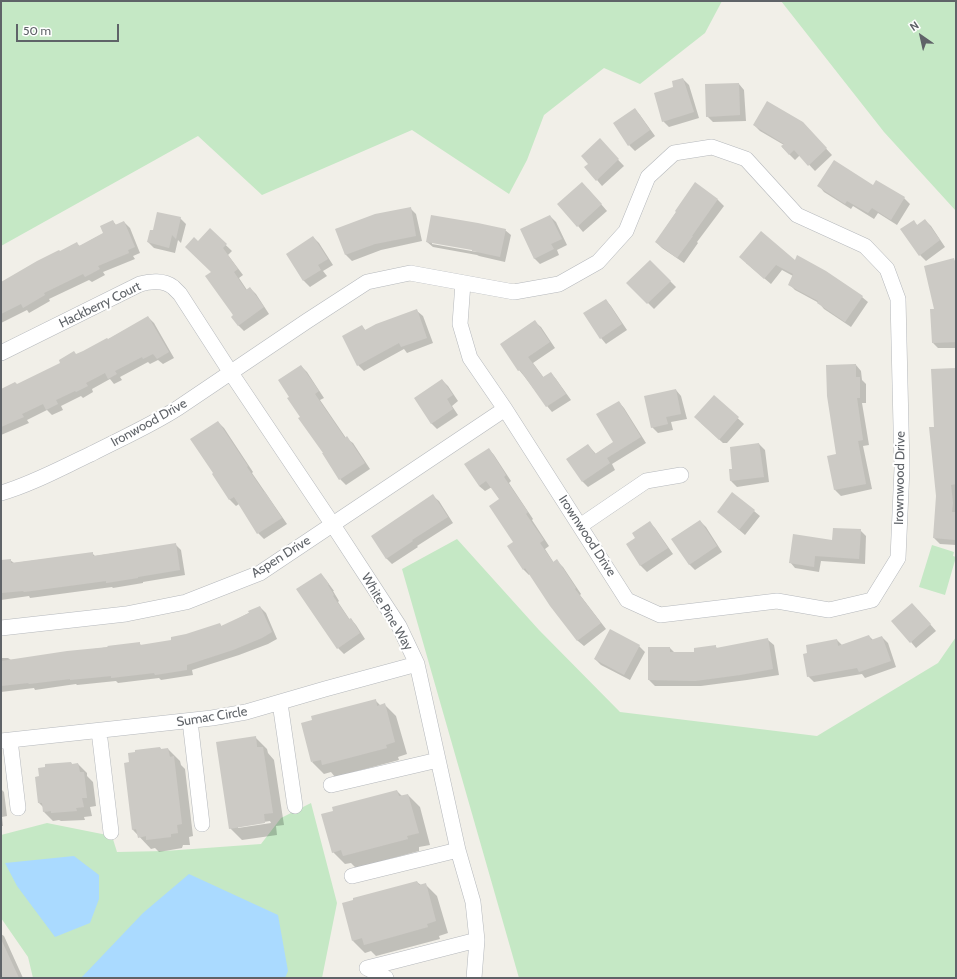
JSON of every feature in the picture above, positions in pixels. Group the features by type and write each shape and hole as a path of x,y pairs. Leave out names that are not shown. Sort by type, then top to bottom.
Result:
{"street":[{"name":"Irownwood Drive","path":"307,321 367,282 410,273 514,292 559,284 598,262 626,231 648,177 674,153 712,147 746,159 797,215 865,246 888,270 898,299 902,460 898,558 872,600 829,610 777,601 660,615 628,600 505,409 470,358 460,324 463,283"},
{"name":"Hackberry Court","path":"1,353 140,284 156,282 164,283 173,287 180,294 231,373"},
{"name":"Ironwood Drive","path":"1,493 39,479 157,421 307,321"},
{"name":"White Pine Way","path":"231,373 399,626 417,664 458,850 473,902 477,940 476,968 474,978"},
{"name":"Aspen Drive","path":"1,628 126,614 186,602 260,573 505,409"},
{"path":"580,526 646,481 681,474"},
{"name":"Sumac Circle","path":"5,741 190,721 246,712 417,664"},
{"path":"280,703 295,806"},
{"path":"190,721 202,824"},
{"path":"99,731 111,832"},
{"path":"5,741 18,808"},
{"path":"331,785 438,760"},
{"path":"352,876 458,850"},
{"path":"386,978 367,968 477,940"}],"green space":[{"path":"1,1 722,1 705,33 640,84 604,68 544,115 527,160 509,194 412,130 262,195 198,136 1,246"},
{"path":"781,1 956,1 956,211 884,132"},
{"path":"457,539 539,630 620,712 817,736 938,663 956,637 956,978 519,978 402,569"},
{"path":"932,545 954,552 953,556 956,557 945,595 919,587"},
{"path":"311,803 337,903 322,978 33,978 28,957 1,918 1,835 47,823 112,836 117,852 165,851 261,844 281,818"}],"water":[{"path":"74,856 99,875 99,899 90,923 55,937 17,886 5,863"},
{"path":"189,874 278,915 288,971 285,978 81,978 143,913"}],"building":[{"path":"683,78 694,112 662,122 654,93 673,87 672,81"},
{"path":"739,83 740,115 706,117 705,84"},
{"path":"767,101 803,122 827,148 808,166 794,150 789,155 781,146 784,144 753,125"},
{"path":"635,108 650,130 628,146 613,123"},
{"path":"600,138 619,159 596,181 584,167 588,164 581,156"},
{"path":"834,160 873,185 876,180 905,197 891,220 872,208 868,213 847,201 845,204 817,186"},
{"path":"582,182 602,204 577,227 557,204"},
{"path":"695,182 718,199 677,258 655,242"},
{"path":"411,207 416,236 375,244 345,255 335,229 375,214"},
{"path":"157,212 181,217 176,239 172,235 169,248 147,242 150,230 153,230"},
{"path":"431,215 506,229 500,257 472,250 426,242"},
{"path":"550,215 562,239 551,244 554,249 534,259 520,229"},
{"path":"925,219 940,240 919,256 900,229 914,220 917,225"},
{"path":"113,220 115,225 124,221 135,247 128,250 129,253 98,266 100,269 85,277 83,274 44,293 45,295 23,308 21,304 1,314 1,282 59,250 60,251 77,242 79,246 103,233 100,226"},
{"path":"210,228 227,244 223,248 238,269 234,272 246,290 250,287 264,307 238,326 231,317 233,315 205,276 211,272 185,247 194,237 198,241"},
{"path":"761,231 795,260 797,255 826,271 863,296 845,322 817,303 818,301 788,285 793,274 776,265 764,279 739,257"},
{"path":"313,236 328,259 318,265 321,270 303,281 286,254"},
{"path":"954,258 956,266 956,342 932,343 930,309 934,309 924,266"},
{"path":"650,260 671,281 647,304 626,283"},
{"path":"606,299 622,324 600,339 583,313"},
{"path":"417,309 427,338 401,347 399,343 357,366 342,336 362,325 365,330 376,324"},
{"path":"148,316 169,352 157,359 153,354 143,359 142,357 115,371 117,374 108,379 105,373 86,383 88,386 56,400 58,404 46,410 43,404 22,414 24,417 1,427 1,389 15,382 17,384 60,363 59,360 74,351 76,354 83,351 107,338 108,339"},
{"path":"535,320 550,342 528,357 543,377 551,372 566,394 546,407 520,370 518,371 500,344"},
{"path":"856,364 856,377 860,377 860,398 857,398 863,440 858,441 866,484 834,490 827,456 836,454 827,396 826,365"},
{"path":"301,365 319,391 315,394 345,438 347,436 365,463 339,480 323,453 298,418 300,417 287,398 289,397 278,380"},
{"path":"956,368 956,484 951,485 953,503 952,512 956,512 956,540 933,538 936,496 929,427 934,427 931,369"},
{"path":"442,379 453,395 447,399 453,409 431,424 414,398"},
{"path":"676,389 681,414 666,417 668,424 651,428 644,396"},
{"path":"714,395 739,417 719,440 694,417"},
{"path":"619,401 641,437 607,458 610,463 582,482 566,459 588,444 595,454 613,442 596,414"},
{"path":"218,421 282,518 257,534 234,497 229,500 190,439"},
{"path":"759,443 764,477 730,481 729,469 732,469 730,447"},
{"path":"489,448 506,475 504,477 528,512 526,514 544,540 540,543 553,562 557,559 576,588 575,589 601,623 577,641 550,606 525,568 523,570 507,546 513,542 489,506 499,499 486,481 479,486 464,464"},
{"path":"732,492 755,510 739,530 717,512"},
{"path":"433,494 448,517 386,559 371,536"},
{"path":"700,520 717,546 689,565 671,539"},
{"path":"650,521 668,548 640,566 626,544 635,538 632,533"},
{"path":"833,528 861,529 859,559 815,556 814,567 789,563 793,534 832,540"},
{"path":"176,543 180,570 106,583 106,581 24,592 1,593 1,560 11,559 11,563 93,552 93,556"},
{"path":"321,573 329,584 328,585 334,595 333,596 349,619 351,618 360,633 337,649 296,589"},
{"path":"912,603 931,624 910,643 891,621"},
{"path":"260,606 272,632 262,638 233,650 187,665 187,670 155,675 154,673 111,678 111,676 1,686 1,661 67,651 108,647 107,646 140,642 140,645 171,640 171,637 186,634 220,623 221,626 249,613 248,611"},
{"path":"610,629 640,645 624,675 594,659"},
{"path":"869,635 871,640 882,636 891,661 859,672 857,668 807,677 803,654 807,653 806,645 837,639 838,646"},
{"path":"768,638 773,669 695,681 648,680 648,647 670,647 670,652 694,652 694,648 716,645 716,648"},
{"path":"376,699 377,706 385,703 395,742 386,745 387,748 322,765 321,760 311,762 301,723 312,720 311,716"},
{"path":"256,736 257,747 263,747 273,813 264,814 265,823 229,829 216,742"},
{"path":"160,747 161,749 168,748 170,757 174,756 182,824 177,825 178,833 171,834 171,837 146,840 146,836 138,838 136,829 132,830 124,763 129,762 128,753 135,752 135,750"},
{"path":"71,762 72,764 78,763 80,772 84,772 87,798 82,798 84,807 76,808 77,811 51,813 51,811 43,812 42,803 38,803 35,777 39,776 38,768 45,767 45,764"},
{"path":"397,790 399,796 408,794 419,833 407,836 408,839 343,856 341,850 332,853 321,814 333,811 332,807"},
{"path":"417,881 419,885 426,883 436,921 427,924 428,927 364,945 362,938 352,941 342,903 353,900 353,898"},
{"path":"1,939 19,978 1,978"}]}
